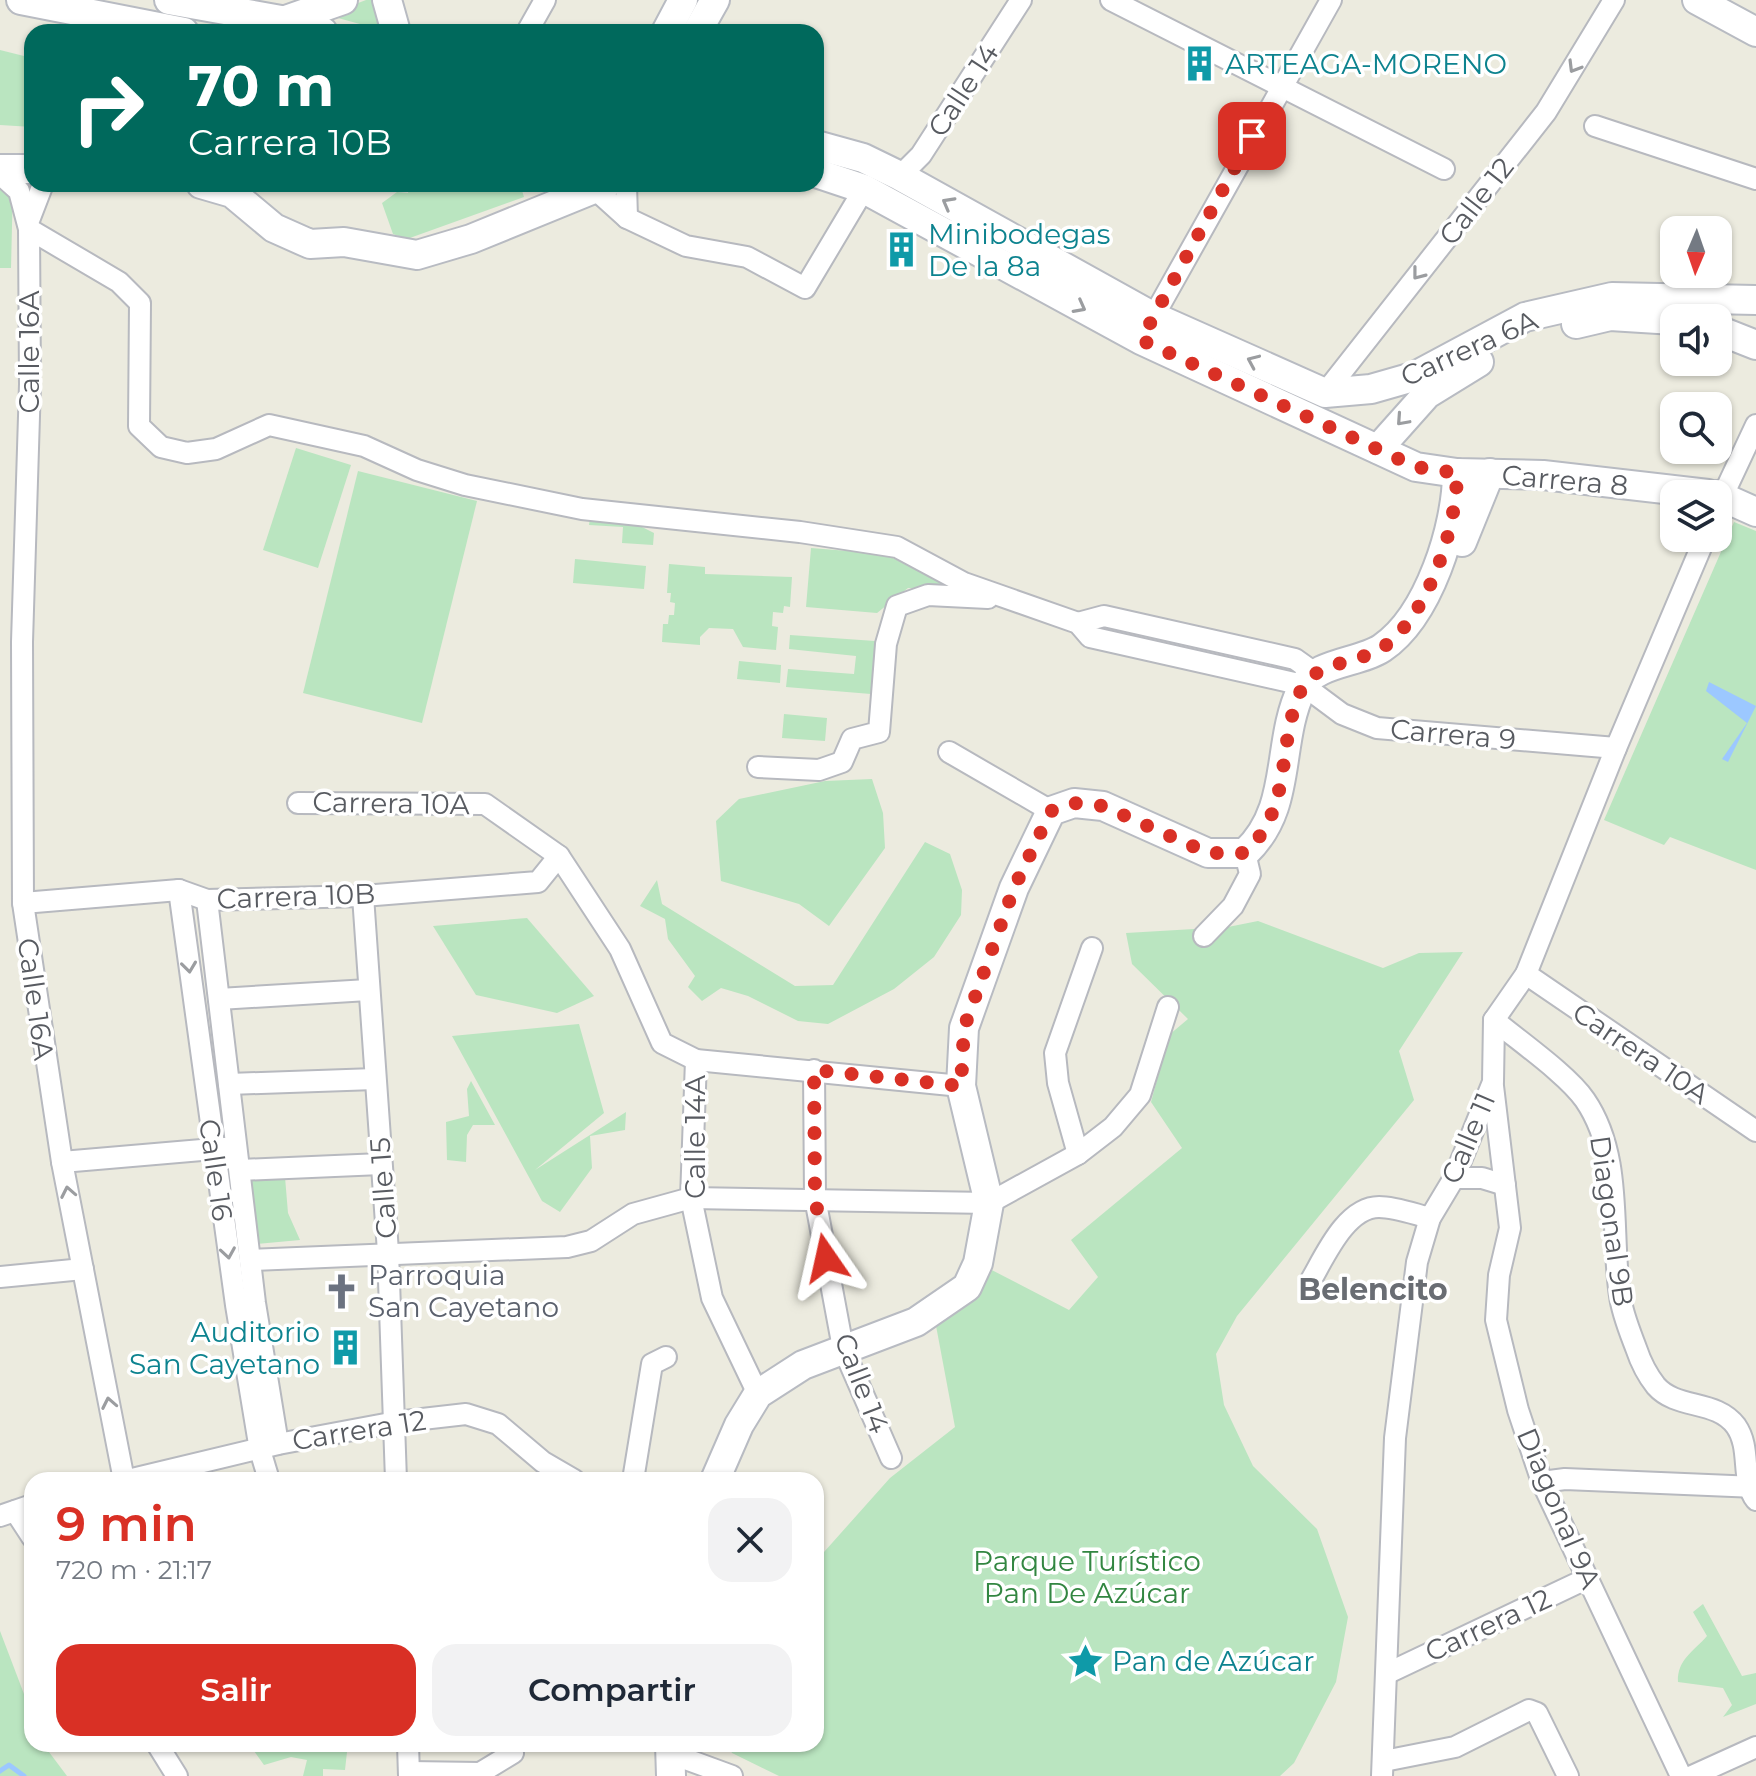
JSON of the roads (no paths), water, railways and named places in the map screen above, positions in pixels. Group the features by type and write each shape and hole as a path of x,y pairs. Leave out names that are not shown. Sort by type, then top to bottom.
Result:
{"main road":[{"path":"21,0 143,24"},
{"path":"169,0 271,24"},
{"path":"284,24 343,0"},
{"path":"387,0 394,24"},
{"path":"670,24 683,0"},
{"path":"702,24 715,0"},
{"path":"1697,0 1756,32"},
{"path":"824,147 863,158 900,176 1146,328"},
{"path":"0,171 24,170"},
{"path":"824,176 864,189 1146,328 1325,393"},
{"path":"229,192 274,228 310,244 344,242 417,255 471,239 588,192"},
{"name":"Carrera 6A","path":"1325,393 1420,385 1525,317 1612,297 1756,300"},
{"path":"1378,449 1420,385 1520,336 1610,316 1660,319"},
{"name":"Carrera 8","path":"1146,328 1416,467 1457,473 1543,475 1660,491"},
{"path":"1732,336 1756,345"},
{"path":"718,1472 739,1425 758,1394 803,1365 916,1322 967,1287 978,1263 989,1203 961,1086 964,1028 1014,888 1051,811 1074,803 1103,806 1208,853 1245,853 1263,836 1275,811 1292,718 1309,680 1383,648 1406,626 1444,547 1457,507 1457,473"},
{"path":"1309,680 1360,672 1401,651 1418,637 1490,473"},
{"name":"Carrera 8","path":"1732,504 1756,512"}],"street":[{"path":"532,24 545,0"},
{"name":"Calle 14","path":"900,176 921,155 1021,0"},
{"path":"1111,0 1444,169"},
{"path":"1146,328 1280,85 1331,0"},
{"name":"Calle 12","path":"1325,393 1546,112 1614,0"},
{"path":"1595,126 1756,179"},
{"name":"Calle 16A","path":"0,171 19,191 28,226 30,384 22,657 23,903 62,1162 124,1472"},
{"path":"605,192 627,218 686,246 747,257 805,288 864,189"},
{"name":"Calle 16A","path":"28,226 40,192"},
{"path":"626,192 627,218"},
{"path":"28,226 119,282 140,303 139,426 161,447 187,453 216,449 269,425 364,446 417,470 465,485 582,509 800,532 897,547 964,583 1012,600"},
{"path":"1726,480 1756,425"},
{"path":"1494,1020 1526,974 1616,748 1699,552"},
{"path":"758,767 819,770 842,762 852,739 879,732 886,644 897,606 928,595 1012,600"},
{"name":"Carrera 9","path":"1012,600 1078,623 1104,616 1295,659 1309,680 1342,714 1377,728 1616,748"},
{"path":"949,752 1051,811"},
{"name":"Carrera 10A","path":"298,803 485,804"},
{"name":"Calle 14A","path":"485,804 559,856 620,949 662,1043 696,1060 691,1198 712,1298 758,1394"},
{"path":"1204,936 1233,906 1250,874 1245,853"},
{"name":"Carrera 10B","path":"23,903 179,890 207,900 363,896 538,882 559,856"},
{"name":"Calle 16","path":"179,890 212,1149 246,1304 269,1447 269,1472"},
{"name":"Calle 15","path":"363,896 388,1252 396,1472"},
{"name":"Calle 16","path":"207,900 251,1260 246,1304"},
{"path":"1078,1154 1058,1083 1055,1053 1092,948"},
{"name":"Carrera 10A","path":"1526,974 1756,1131"},
{"path":"219,999 368,990"},
{"path":"251,1260 567,1247 591,1241 633,1214 691,1198 989,1203 1078,1154 1113,1127 1140,1095 1168,1007"},
{"name":"Calle 11","path":"1383,1768 1395,1438 1417,1262 1430,1218 1454,1178 1493,1082 1494,1020"},
{"name":"Diagonal 9B","path":"1494,1020 1584,1098 1599,1124 1615,1198 1620,1297 1636,1350 1657,1387 1686,1402 1718,1409 1736,1426 1747,1454 1753,1492"},
{"path":"696,1060 961,1086"},
{"name":"Calle 14","path":"814,1070 815,1198 843,1348 891,1458"},
{"path":"229,1084 375,1079"},
{"name":"Diagonal 9A","path":"1493,1082 1510,1228 1499,1275 1496,1320 1518,1410 1542,1482 1681,1776"},
{"path":"62,1162 237,1147"},
{"path":"240,1170 381,1164"},
{"path":"1454,1178 1482,1178 1505,1185"},
{"path":"1311,1280 1340,1231 1372,1208 1382,1207 1430,1218"},
{"path":"0,1277 83,1269"},
{"path":"634,1472 645,1388 652,1364 666,1357"},
{"name":"Carrera 12","path":"161,1472 396,1422 466,1414 498,1424 543,1462 560,1472"},
{"path":"1542,1482 1565,1479 1753,1492"},
{"name":"Carrera 12","path":"1388,1673 1588,1578"},
{"path":"1383,1768 1455,1747 1523,1712 1537,1713 1568,1776"},
{"path":"1692,1776 1756,1747"},
{"path":"162,1752 177,1776"},
{"path":"408,1752 409,1774 480,1773 513,1753"},
{"path":"671,1758 732,1776"}],"water":[{"path":"1709,682 1756,706 1728,762 1722,759 1747,723 1706,691"}],"waterway":[{"path":"0,1771 9,1765 24,1776"}],"place":[{"name":"ARTEAGA-MORENO","path":"1199,64"},
{"name":"Minibodegas De la 8a","path":"902,250"},
{"name":"Parroquia San Cayetano","path":"342,1291"},
{"name":"Auditorio San Cayetano","path":"346,1348"},
{"name":"Pan de Azúcar","path":"1086,1661"}],"district":[{"name":"Belencito","path":"1373,1290"}],"park label":[{"name":"Parque Turístico Pan De Azúcar","path":"1087,1577"}]}
